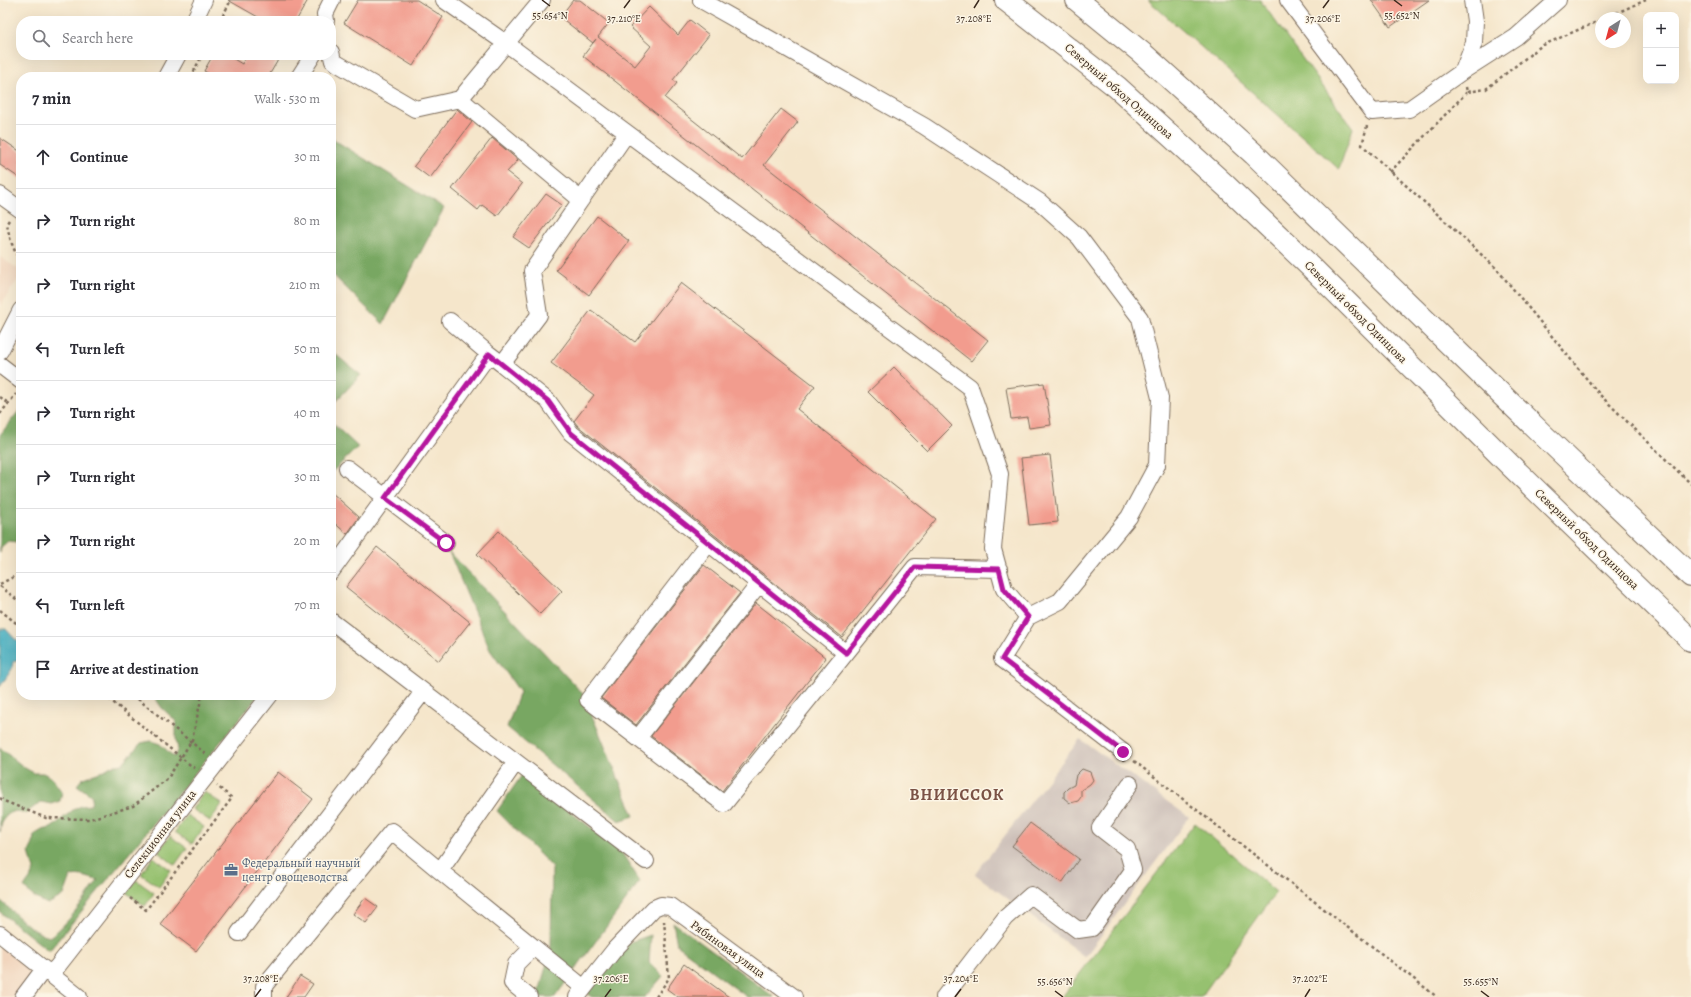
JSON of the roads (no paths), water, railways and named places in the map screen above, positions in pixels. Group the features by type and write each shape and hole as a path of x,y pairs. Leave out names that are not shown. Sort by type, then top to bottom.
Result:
{"highway":[{"name":"Северный обход Одинцова","path":"1006,0 1117,87 1226,186 1311,267 1509,464 1691,640"},
{"path":"1077,0 1142,53 1254,154 1540,432 1691,576"}],"street":[{"path":"196,16 204,0"},
{"path":"325,16 332,0"},
{"path":"444,0 507,44 970,387 1000,474 993,549 1004,589 1028,617"},
{"path":"332,60 415,108 460,99 542,0"},
{"path":"701,0 924,126 1040,202 1079,238 1140,318 1160,398 1157,465 1130,517 1060,601 1028,617 1002,659 1123,752"},
{"path":"1288,0 1372,112 1409,109 1463,71 1516,37 1558,0"},
{"path":"1463,71 1474,43 1475,21 1472,0"},
{"path":"169,72 175,60"},
{"path":"302,72 310,60"},
{"path":"460,99 581,200"},
{"path":"502,364 539,315 532,271 627,133"},
{"path":"0,195 16,206"},
{"path":"0,351 16,320"},
{"path":"450,321 548,401 571,433 846,653"},
{"path":"336,565 489,354"},
{"path":"0,365 16,383"},
{"path":"347,468 446,543"},
{"path":"708,544 588,700 724,804 915,567 999,569"},
{"path":"638,738 759,584"},
{"path":"336,625 646,861"},
{"path":"238,933 423,692"},
{"name":"Селекционная улица","path":"23,997 41,974 50,973 57,967 266,700"},
{"path":"440,871 516,762"},
{"path":"944,997 1005,918 1031,895 1078,930 1092,928 1133,870 1127,849 1100,828 1130,784"},
{"path":"264,997 264,986 392,831 533,947 580,993"},
{"name":"Рябиновая улица","path":"580,993 615,949 654,908 661,905 670,906 794,997"},
{"path":"0,934 80,997"},
{"path":"529,997 512,983 516,964 533,947"}],"water":[{"path":"0,629 6,629 16,640 16,661 13,662 12,669 0,687"}],"place":[{"name":"Федеральный научный центр овощеводства","path":"231,870"}],"district":[{"name":"ВНИИССОК","path":"957,795"}]}
